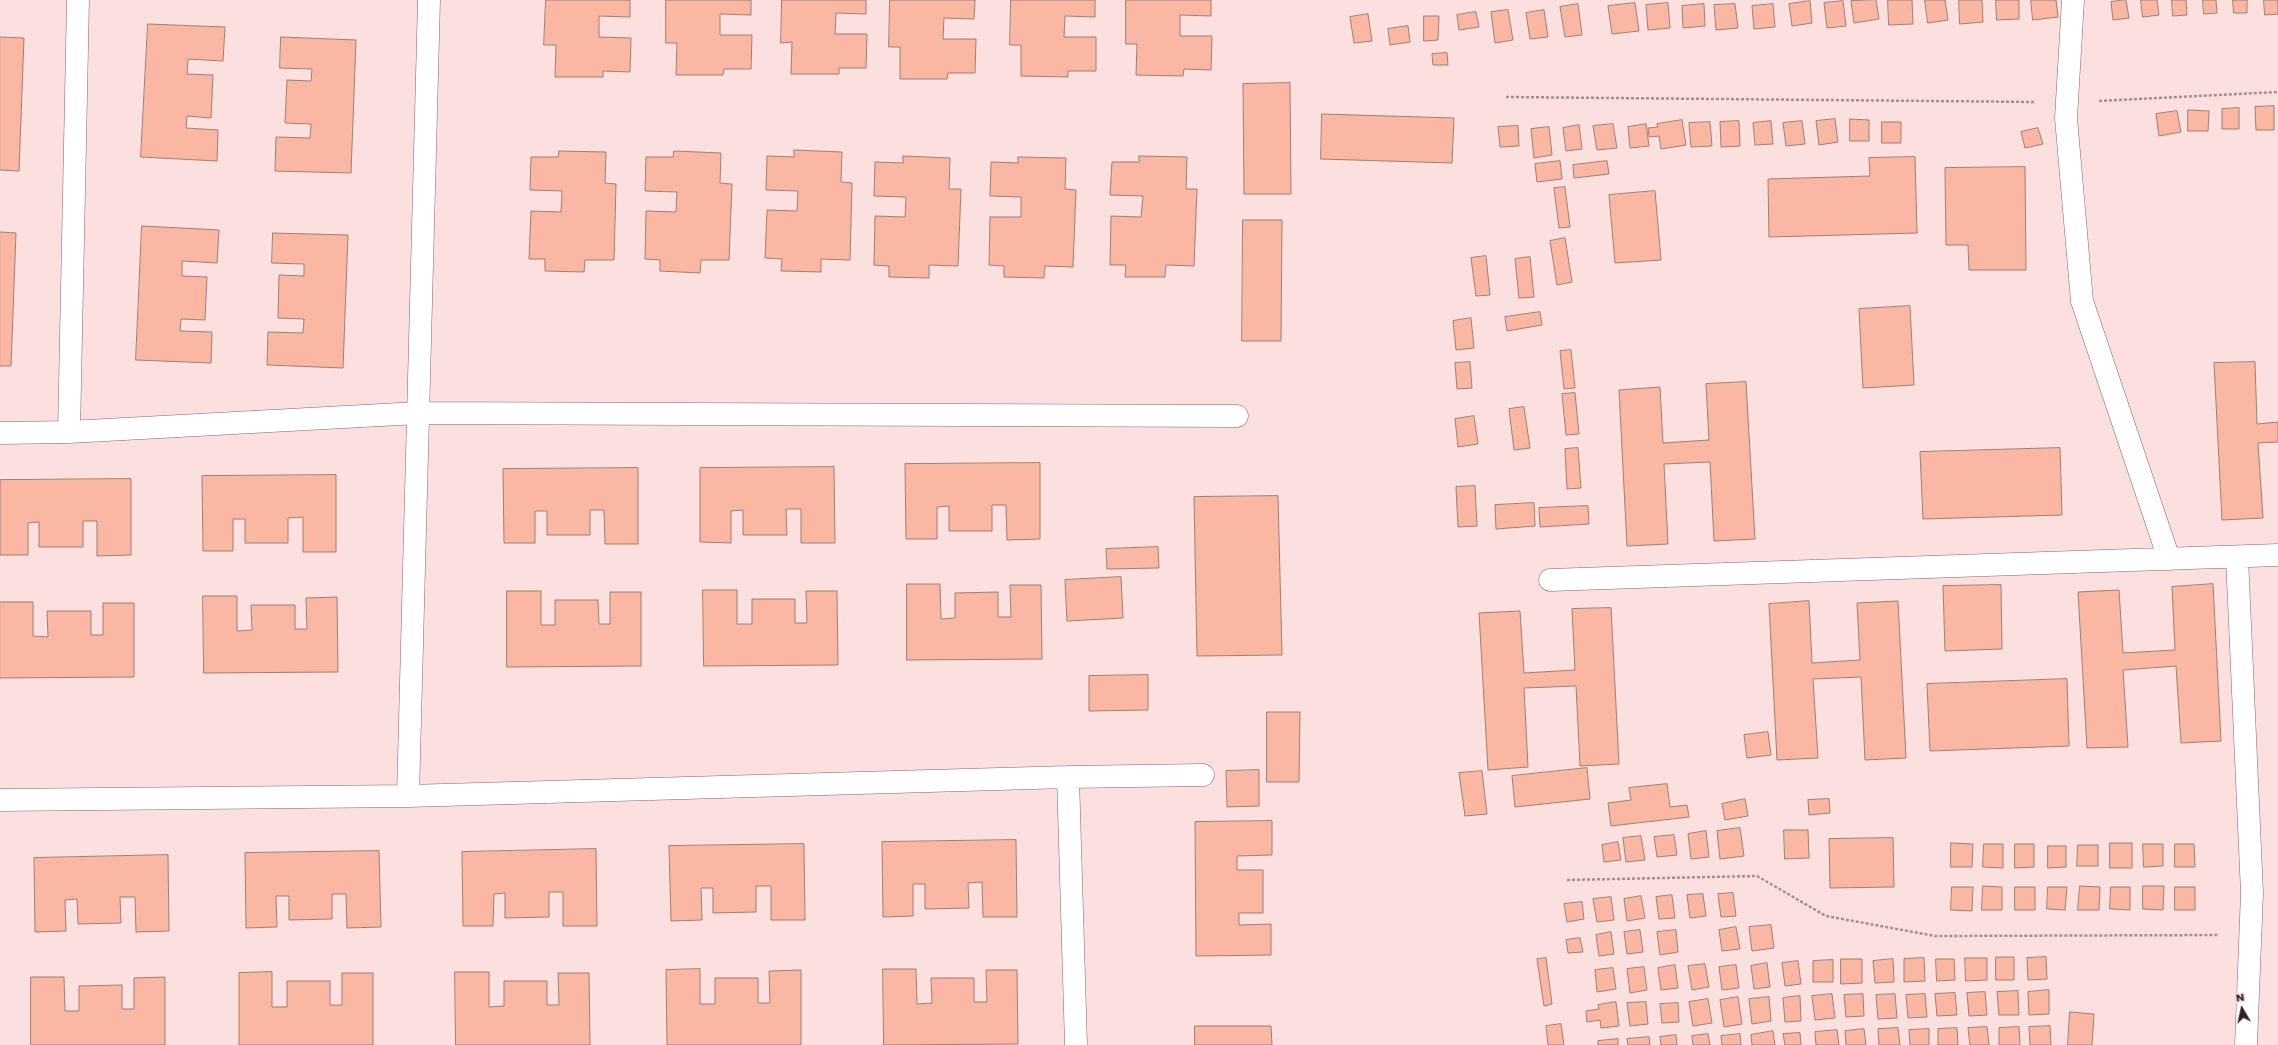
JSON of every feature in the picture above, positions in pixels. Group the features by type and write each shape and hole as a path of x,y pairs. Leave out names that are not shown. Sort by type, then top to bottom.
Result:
{"street":[{"path":"68,432 78,0"},
{"path":"408,796 429,0"},
{"path":"2073,0 2066,118 2082,301 2169,559"},
{"path":"0,433 68,432 418,413 1237,416"},
{"path":"1550,580 2278,555"},
{"path":"2237,557 2252,893 2246,1045"},
{"path":"0,800 408,796 1068,777 1203,775"},
{"path":"1068,777 1076,1045"}],"path":[{"path":"1506,97 2067,103 2278,92"},
{"path":"1567,880 1757,876 1826,916 1935,936 2250,935"}],"building":[{"path":"546,0 630,0 630,17 599,16 599,37 631,38 630,72 603,71 603,77 555,77 556,45 544,45"},
{"path":"666,0 751,0 751,15 720,14 720,35 752,35 751,69 724,69 723,75 676,75 677,43 666,43"},
{"path":"782,0 866,0 866,14 836,13 835,34 867,34 866,68 839,68 839,74 791,74 792,42 781,43"},
{"path":"890,0 975,0 974,19 944,18 943,39 976,39 975,73 948,73 947,79 900,79 900,47 889,47"},
{"path":"1011,0 1095,0 1095,17 1065,16 1064,37 1096,37 1096,71 1068,71 1068,77 1021,76 1021,45 1010,45"},
{"path":"1126,0 1211,0 1211,16 1180,15 1180,36 1212,36 1211,70 1184,69 1183,76 1136,75 1137,44 1126,44"},
{"path":"1876,0 1879,19 1854,23 1851,1"},
{"path":"1888,0 1912,0 1913,24 1889,25"},
{"path":"1925,0 1945,0 1948,20 1928,23"},
{"path":"1959,0 1982,0 1983,22 1960,24"},
{"path":"1996,0 2019,0 2019,19 1997,20"},
{"path":"2031,0 2056,0 2058,17 2033,20"},
{"path":"2126,0 2129,18 2113,20 2111,2"},
{"path":"2141,0 2157,0 2159,15 2143,17"},
{"path":"2172,0 2186,0 2187,15 2173,16"},
{"path":"2203,0 2216,0 2217,13 2204,14"},
{"path":"2233,0 2247,0 2247,13 2234,13"},
{"path":"2264,0 2278,0 2278,14 2265,15"},
{"path":"1810,1 1812,23 1792,26 1789,4"},
{"path":"1843,1 1846,26 1827,28 1824,3"},
{"path":"1635,3 1639,31 1612,34 1608,6"},
{"path":"1668,3 1670,28 1648,30 1646,5"},
{"path":"1578,4 1582,35 1565,37 1560,7"},
{"path":"1704,4 1705,26 1683,28 1682,6"},
{"path":"1735,4 1738,28 1716,30 1714,5"},
{"path":"1773,4 1775,27 1754,29 1752,6"},
{"path":"1508,10 1513,40 1495,43 1491,12"},
{"path":"1544,10 1548,37 1530,39 1526,13"},
{"path":"1476,12 1479,27 1459,30 1457,15"},
{"path":"1368,14 1372,41 1354,43 1350,17"},
{"path":"1424,16 1439,16 1438,40 1424,41"},
{"path":"148,24 225,27 223,61 188,59 187,74 213,75 211,118 187,116 186,128 218,130 217,161 141,157"},
{"path":"1408,26 1410,42 1390,45 1388,29"},
{"path":"0,37 24,38 19,171 0,170"},
{"path":"281,37 356,40 351,173 275,171 276,137 310,138 311,124 285,123 287,80 311,81 312,69 280,68"},
{"path":"1447,53 1448,65 1433,65 1432,54"},
{"path":"1290,83 1291,194 1244,194 1243,84"},
{"path":"2274,106 2274,130 2256,130 2255,107"},
{"path":"2239,108 2239,129 2222,129 2222,109"},
{"path":"2188,110 2209,111 2208,131 2188,131"},
{"path":"2177,111 2181,132 2159,136 2156,114"},
{"path":"1322,114 1454,118 1452,163 1321,159"},
{"path":"1835,119 1838,142 1819,145 1816,121"},
{"path":"1850,119 1869,120 1869,141 1850,141"},
{"path":"1682,120 1686,145 1661,149 1659,136 1649,137 1648,128 1658,127 1657,124"},
{"path":"1739,121 1740,146 1721,147 1720,122"},
{"path":"1771,121 1773,144 1755,145 1753,123"},
{"path":"1802,121 1805,144 1786,146 1783,123"},
{"path":"1710,122 1712,146 1691,147 1689,123"},
{"path":"1882,122 1901,122 1901,143 1882,143"},
{"path":"1613,124 1617,148 1597,150 1593,126"},
{"path":"1646,124 1649,146 1630,148 1628,127"},
{"path":"1579,125 1582,149 1566,151 1563,128"},
{"path":"1518,126 1519,146 1500,147 1498,127"},
{"path":"1549,127 1552,155 1534,158 1531,129"},
{"path":"2038,128 2043,144 2025,148 2021,132"},
{"path":"794,150 842,152 841,182 852,183 850,260 821,259 821,272 781,271 782,259 765,258 767,210 797,211 798,191 766,190 767,156 794,157"},
{"path":"559,151 606,152 605,183 616,184 614,260 585,260 584,272 545,271 545,259 529,259 531,211 561,212 562,191 530,190 531,157 558,157"},
{"path":"674,151 721,153 720,183 732,184 729,260 701,260 700,273 660,271 660,260 645,259 646,211 676,212 677,192 645,191 646,157 673,157"},
{"path":"903,156 950,158 949,189 961,189 958,266 929,265 929,278 889,277 889,266 874,265 875,216 905,217 906,197 874,196 875,162 903,163"},
{"path":"1139,156 1187,157 1186,189 1197,189 1194,266 1166,265 1165,277 1125,277 1126,265 1110,265 1111,216 1141,217 1143,196 1110,195 1112,162 1139,162"},
{"path":"1018,157 1066,158 1065,189 1076,190 1073,267 1045,266 1044,278 1004,277 1004,266 989,265 990,217 1021,217 1021,197 990,196 991,162 1018,163"},
{"path":"1915,157 1917,233 1769,237 1768,179 1870,176 1869,158"},
{"path":"1560,161 1562,179 1537,182 1535,164"},
{"path":"1607,161 1609,174 1574,178 1573,165"},
{"path":"2025,167 2026,270 1969,270 1968,245 1946,245 1945,168"},
{"path":"1565,187 1570,227 1559,228 1554,188"},
{"path":"1655,191 1661,260 1615,263 1609,195"},
{"path":"1243,220 1282,220 1281,341 1242,341"},
{"path":"142,226 219,230 217,263 182,261 182,276 207,277 205,320 181,319 180,331 212,332 211,363 136,360"},
{"path":"0,232 16,233 11,366 0,366"},
{"path":"273,233 348,235 343,368 267,365 268,332 303,333 304,319 278,318 279,275 304,276 304,264 272,263"},
{"path":"1565,238 1572,282 1557,285 1550,241"},
{"path":"1486,256 1490,295 1476,296 1471,258"},
{"path":"1530,257 1534,297 1519,298 1515,259"},
{"path":"1910,306 1914,385 1863,388 1859,309"},
{"path":"1540,312 1542,325 1507,331 1505,317"},
{"path":"1471,318 1474,348 1456,350 1453,321"},
{"path":"1571,350 1575,388 1564,389 1560,351"},
{"path":"1470,362 1472,388 1457,389 1455,363"},
{"path":"2255,362 2257,424 2278,422 2278,442 2258,443 2263,518 2222,520 2214,363"},
{"path":"1746,382 1755,539 1714,541 1710,462 1664,464 1668,544 1627,546 1619,390 1660,387 1663,443 1709,440 1706,384"},
{"path":"1575,393 1579,434 1566,435 1562,394"},
{"path":"1524,407 1530,448 1514,450 1509,409"},
{"path":"1474,416 1478,444 1458,447 1455,419"},
{"path":"1578,448 1581,488 1567,489 1565,449"},
{"path":"2060,448 2062,515 1923,519 1920,452"},
{"path":"1040,463 1040,539 1007,540 1006,505 992,505 992,531 949,531 949,506 937,507 937,539 906,539 905,464"},
{"path":"834,467 835,543 801,543 801,509 786,509 787,535 743,535 743,510 731,511 731,543 700,542 700,468"},
{"path":"638,468 638,544 605,544 604,510 590,510 590,535 547,535 547,511 535,511 535,543 504,543 503,469"},
{"path":"336,475 336,552 303,552 303,517 288,518 288,543 245,543 245,519 233,519 233,551 203,551 202,476"},
{"path":"131,479 131,555 97,556 97,521 83,521 83,547 39,547 39,522 28,523 28,555 0,555 0,480"},
{"path":"1475,486 1477,526 1458,527 1456,487"},
{"path":"1278,496 1282,655 1197,656 1194,497"},
{"path":"1534,503 1535,526 1496,529 1495,505"},
{"path":"1588,506 1589,524 1540,527 1539,508"},
{"path":"1158,547 1159,568 1107,569 1106,549"},
{"path":"1121,577 1123,618 1067,621 1065,580"},
{"path":"907,584 940,584 941,619 955,618 955,593 998,592 998,617 1011,617 1010,585 1041,585 1042,659 907,660"},
{"path":"2213,584 2221,741 2181,743 2176,666 2123,670 2128,747 2087,748 2078,592 2119,590 2123,653 2175,650 2172,587"},
{"path":"2001,585 2002,649 1945,651 1943,586"},
{"path":"703,590 737,590 737,624 752,624 752,599 795,599 795,623 807,623 806,591 837,591 838,665 704,666"},
{"path":"507,591 541,591 541,625 555,625 555,600 598,600 599,624 610,624 610,592 641,592 641,666 507,667"},
{"path":"203,596 237,596 237,631 252,630 251,605 295,605 295,629 307,629 306,598 337,597 338,672 204,673"},
{"path":"1809,601 1812,663 1860,660 1857,603 1898,601 1906,758 1865,760 1861,677 1813,679 1818,758 1777,760 1769,604"},
{"path":"0,602 33,602 33,636 48,637 47,611 91,611 91,635 103,635 103,603 134,603 134,677 0,678"},
{"path":"1611,608 1619,764 1580,766 1576,686 1524,688 1528,767 1488,770 1479,613 1520,611 1524,673 1575,670 1572,609"},
{"path":"1148,675 1148,710 1089,711 1089,676"},
{"path":"2067,679 2069,746 1930,751 1927,684"},
{"path":"1267,712 1300,712 1299,782 1267,782"},
{"path":"1768,732 1771,755 1747,758 1744,735"},
{"path":"1587,768 1590,799 1515,807 1512,776"},
{"path":"1259,770 1259,806 1227,807 1226,771"},
{"path":"1482,771 1487,814 1465,816 1459,773"},
{"path":"1667,784 1670,807 1687,805 1689,817 1611,826 1608,803 1631,800 1629,788"},
{"path":"1745,799 1748,816 1725,820 1722,804"},
{"path":"1829,799 1830,813 1809,815 1808,800"},
{"path":"1272,821 1272,855 1237,856 1237,870 1263,870 1263,913 1239,913 1239,925 1271,924 1271,955 1196,956 1195,822"},
{"path":"1740,828 1744,856 1720,859 1717,831"},
{"path":"1784,830 1808,830 1809,858 1785,859"},
{"path":"1706,831 1709,857 1691,859 1688,834"},
{"path":"1674,835 1677,855 1657,857 1654,837"},
{"path":"1641,836 1645,860 1626,862 1623,838"},
{"path":"1893,838 1894,887 1830,888 1829,839"},
{"path":"1016,840 1017,917 983,917 982,882 968,883 969,908 925,909 925,884 913,884 913,916 883,917 882,842"},
{"path":"1618,842 1621,860 1604,862 1602,845"},
{"path":"1951,843 1973,844 1972,867 1951,867"},
{"path":"2110,843 2132,843 2132,868 2110,868"},
{"path":"804,844 805,920 771,920 771,886 756,886 756,912 713,913 713,888 701,888 702,920 671,921 669,846"},
{"path":"1984,844 2003,844 2003,868 1983,867"},
{"path":"2015,844 2034,844 2034,867 2015,868"},
{"path":"2143,844 2163,844 2163,866 2144,867"},
{"path":"2175,844 2194,844 2195,867 2175,867"},
{"path":"2078,845 2098,845 2098,866 2077,866"},
{"path":"2048,846 2066,846 2066,867 2048,868"},
{"path":"596,849 597,926 563,926 563,892 549,892 549,917 505,918 505,893 494,894 493,926 463,926 462,852"},
{"path":"379,851 381,927 347,928 346,894 332,894 332,919 289,920 289,896 276,896 277,927 246,928 245,853"},
{"path":"168,855 169,931 136,932 135,897 120,897 121,923 78,924 77,899 65,900 66,931 35,932 34,858"},
{"path":"1983,886 2002,887 2002,910 1982,910"},
{"path":"2080,886 2100,887 2099,910 2078,910"},
{"path":"2143,886 2164,886 2163,910 2143,909"},
{"path":"1952,887 1973,887 1972,911 1951,910"},
{"path":"2015,887 2035,887 2035,910 2015,910"},
{"path":"2048,887 2067,887 2065,910 2047,909"},
{"path":"2111,887 2130,887 2130,910 2110,909"},
{"path":"2175,887 2195,887 2195,910 2175,910"},
{"path":"1733,893 1736,916 1721,917 1718,894"},
{"path":"1703,894 1706,916 1690,918 1687,895"},
{"path":"1672,895 1675,918 1659,919 1656,897"},
{"path":"1641,896 1645,918 1627,921 1624,899"},
{"path":"1611,897 1614,920 1597,922 1593,899"},
{"path":"1582,902 1584,919 1567,922 1564,904"},
{"path":"1771,925 1774,948 1752,951 1749,927"},
{"path":"1736,927 1740,949 1722,951 1719,930"},
{"path":"1640,930 1643,952 1627,954 1624,932"},
{"path":"1676,930 1678,952 1660,955 1657,932"},
{"path":"1611,932 1614,954 1599,956 1596,935"},
{"path":"1580,938 1583,952 1568,953 1566,940"},
{"path":"1996,957 2014,957 2014,980 1996,980"},
{"path":"2046,957 2047,979 2028,980 2027,958"},
{"path":"1546,958 1552,1004 1544,1006 1537,959"},
{"path":"1924,958 1925,981 1904,982 1904,959"},
{"path":"1965,958 1987,958 1987,980 1966,981"},
{"path":"1841,959 1862,959 1862,983 1841,984"},
{"path":"1893,959 1894,982 1875,983 1873,961"},
{"path":"1936,959 1954,959 1955,980 1937,981"},
{"path":"1833,960 1833,982 1813,982 1813,961"},
{"path":"1798,961 1801,984 1785,986 1782,963"},
{"path":"1767,963 1770,987 1754,989 1751,966"},
{"path":"1705,964 1709,987 1692,990 1688,966"},
{"path":"1675,965 1678,988 1661,990 1658,968"},
{"path":"1736,965 1739,988 1722,990 1719,967"},
{"path":"1644,967 1647,990 1630,993 1627,969"},
{"path":"1613,968 1616,989 1597,992 1595,970"},
{"path":"700,969 700,1004 715,1004 715,978 758,978 758,1003 770,1003 769,971 801,970 801,1045 667,1045 666,970"},
{"path":"883,969 916,969 917,1004 932,1003 931,978 974,978 974,1002 987,1002 986,970 1017,970 1018,1044 884,1045"},
{"path":"272,972 272,1007 287,1007 287,981 330,981 330,1005 342,1005 342,973 373,973 373,1045 239,1045 239,973"},
{"path":"455,972 489,972 489,1007 504,1006 504,981 547,981 547,1005 559,1005 558,973 589,973 590,1045 456,1045"},
{"path":"31,977 64,977 65,1011 79,1011 79,986 122,985 122,1009 134,1009 134,978 165,977 165,1045 31,1045"},
{"path":"2049,990 2049,1014 2029,1015 2028,992"},
{"path":"2018,991 2019,1015 1999,1015 1997,992"},
{"path":"1985,992 1987,1015 1969,1016 1967,993"},
{"path":"1955,993 1957,1015 1937,1016 1935,994"},
{"path":"1832,994 1835,1018 1815,1020 1812,996"},
{"path":"1863,994 1864,1016 1846,1017 1844,995"},
{"path":"1895,994 1897,1018 1878,1019 1876,995"},
{"path":"1925,994 1927,1017 1908,1018 1906,995"},
{"path":"1800,996 1801,1021 1785,1022 1783,998"},
{"path":"1738,997 1742,1024 1724,1027 1720,1000"},
{"path":"1769,997 1771,1021 1752,1024 1749,999"},
{"path":"1708,999 1712,1023 1693,1026 1689,1002"},
{"path":"1616,1002 1619,1026 1601,1028 1600,1020 1587,1022 1586,1011 1599,1009 1598,1005"},
{"path":"1646,1002 1648,1024 1630,1026 1627,1003"},
{"path":"1678,1003 1679,1022 1662,1023 1660,1004"},
{"path":"2070,1012 2094,1014 2092,1045 2068,1045"},
{"path":"1561,1024 1564,1045 1548,1045 1546,1026"},
{"path":"1195,1026 1271,1026 1272,1045 1195,1045"},
{"path":"2050,1026 2051,1045 2030,1045 2029,1027"},
{"path":"1987,1027 1989,1045 1970,1045 1968,1028"},
{"path":"2019,1027 2020,1045 1999,1045 1999,1028"},
{"path":"1898,1028 1900,1045 1879,1045 1878,1029"},
{"path":"1957,1028 1958,1045 1938,1045 1938,1029"},
{"path":"1864,1029 1866,1045 1846,1045 1845,1031"},
{"path":"1929,1029 1929,1045 1910,1045 1909,1030"},
{"path":"1837,1030 1839,1045 1816,1045 1815,1032"},
{"path":"1773,1031 1775,1045 1752,1045 1751,1035"},
{"path":"1800,1033 1801,1045 1785,1045 1783,1034"},
{"path":"1708,1034 1710,1045 1693,1045 1692,1036"},
{"path":"1740,1034 1741,1045 1722,1045 1721,1036"},
{"path":"1676,1035 1677,1045 1661,1045 1660,1037"},
{"path":"1649,1037 1650,1045 1628,1045 1627,1039"},
{"path":"1618,1039 1618,1045 1598,1045 1598,1041"}]}
